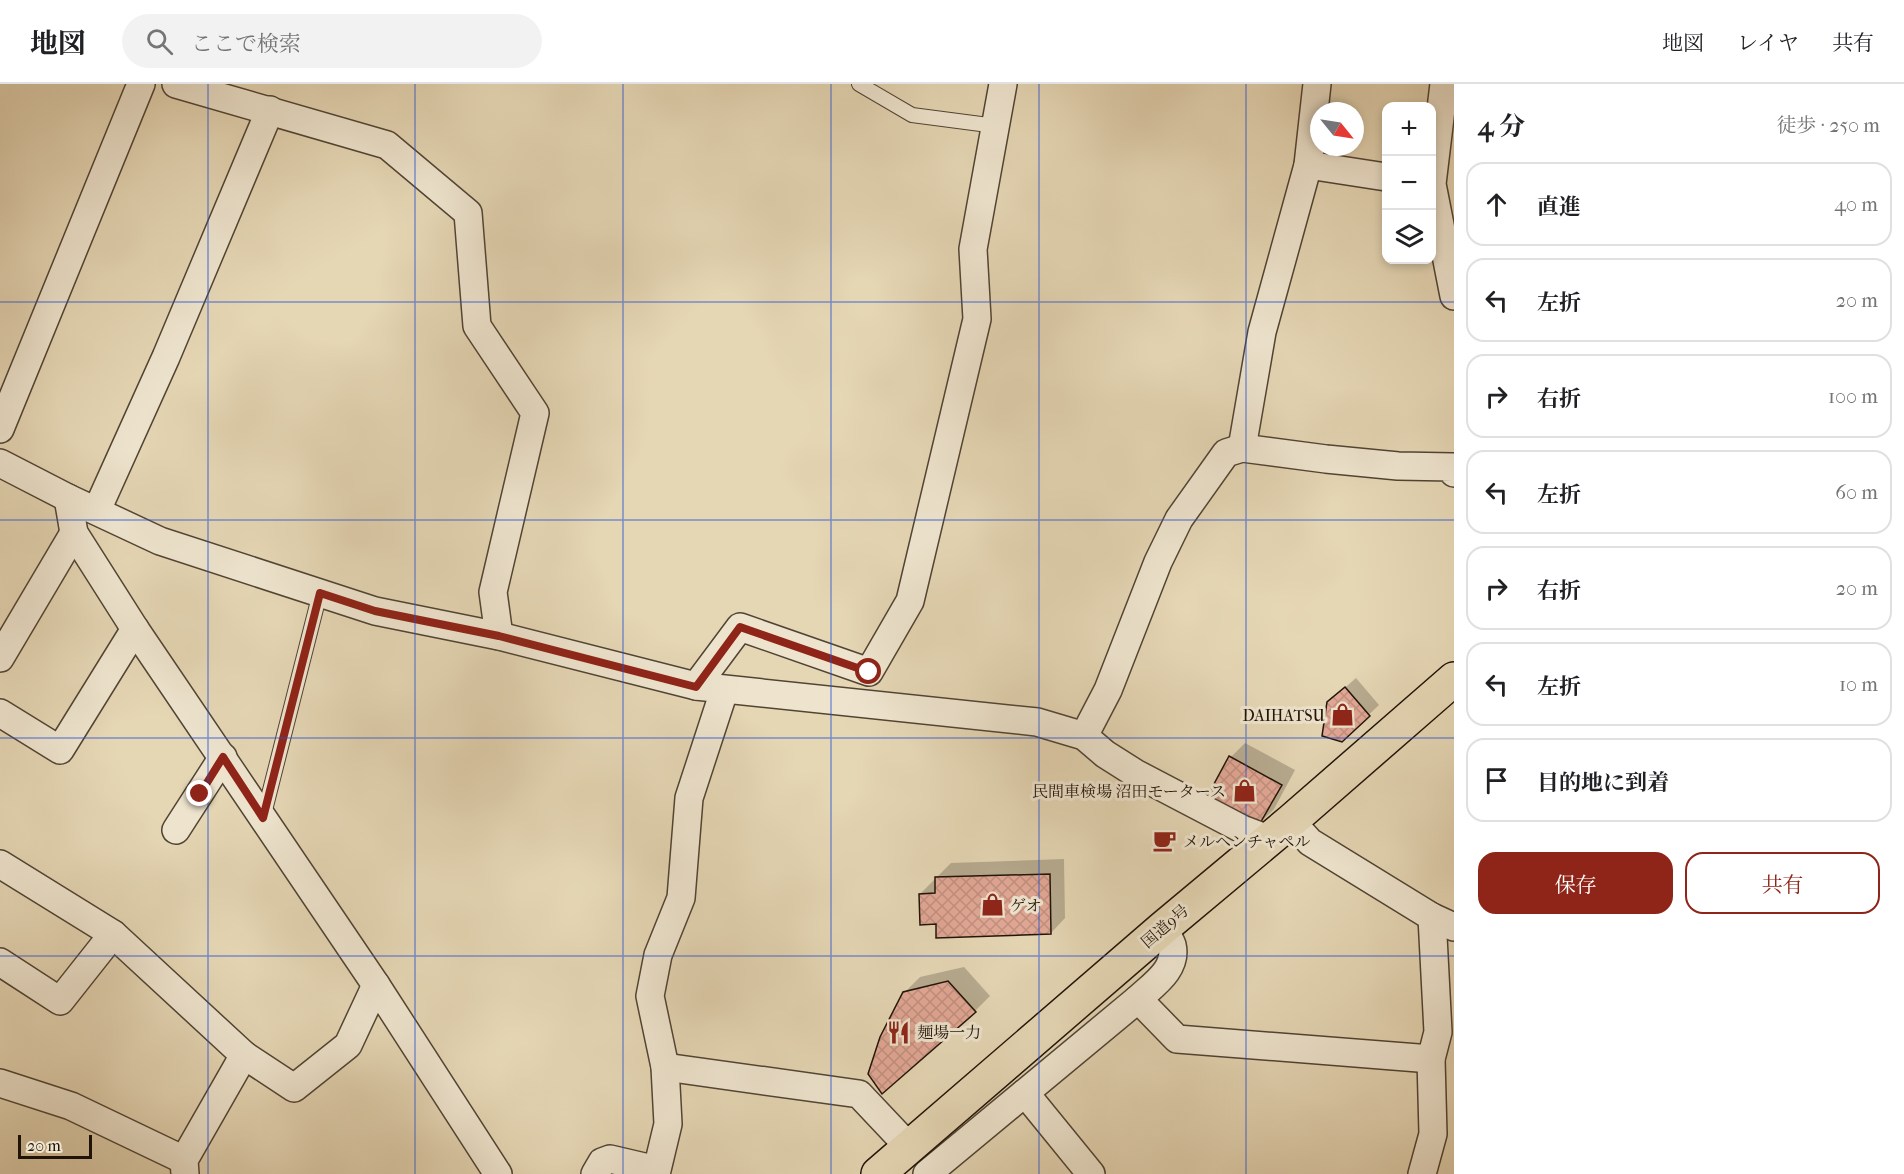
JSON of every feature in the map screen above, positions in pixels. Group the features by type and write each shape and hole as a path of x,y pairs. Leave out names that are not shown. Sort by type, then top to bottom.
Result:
{"highway":[{"name":"国道9号","path":"878,1174 918,1161 1163,928 1454,679"}],"street":[{"path":"0,429 141,84"},
{"path":"176,84 387,145 468,213 477,326 535,413 493,592 499,636"},
{"path":"696,687 740,627 869,672 909,601 977,319 973,249 1003,84"},
{"path":"1242,448 1262,332 1308,165 1317,84"},
{"path":"1435,156 1444,84"},
{"path":"97,510 166,357 270,110"},
{"path":"1308,165 1382,176"},
{"path":"1436,184 1454,186"},
{"path":"1436,204 1454,296"},
{"path":"1084,736 1108,690 1158,562 1179,519 1226,453 1242,448 1398,466 1453,467 1454,473"},
{"path":"0,463 160,541 375,611 499,636 696,687 1037,722 1084,736 1105,754 1136,773 1242,829 1280,830 1310,842 1443,922 1438,1032 1431,1059 1433,1134 1422,1174"},
{"path":"68,498 75,533 135,629 376,985 498,1174"},
{"path":"0,658 75,533"},
{"path":"0,713 60,750 135,629"},
{"path":"595,1174 602,1162 610,1158 657,1170 668,1124 665,1067 650,996 658,955 681,898 689,798 724,691"},
{"path":"176,830 223,757"},
{"path":"0,864 113,934 244,1055 294,1088 348,1045 376,985"},
{"path":"665,1067 859,1094 918,1161 1025,1093 1165,974 1172,962 1172,946 1163,928"},
{"path":"0,962 60,1000 113,934"},
{"path":"1138,999 1177,1039 1431,1059"},
{"path":"0,1083 71,1106 184,1167 244,1055"},
{"path":"1025,1093 1090,1174"}],"lane":[{"path":"859,84 912,115 996,126"},
{"path":"263,818 320,593"}],"building":[{"path":"1345,687 1370,716 1342,742 1322,736 1327,702"},
{"name":"民間車検場 沼田モータース","path":"1229,756 1282,785 1259,825 1207,797"},
{"path":"1050,874 1051,934 936,938 936,924 920,925 919,894 935,893 935,877"},
{"path":"948,981 976,1012 882,1094 868,1074 880,1037 903,992"}],"place":[{"name":"DAIHATSU","path":"1343,715"},
{"name":"民間車検場 沼田モータース","path":"1244,791"},
{"name":"メルヘンチャペル","path":"1165,841"},
{"name":"ゲオ","path":"992,905"},
{"name":"麺場一力","path":"899,1032"}],"route":[{"path":"200,794 223,757 263,818 320,593 375,611 499,636 696,687 740,627 869,672"}]}
